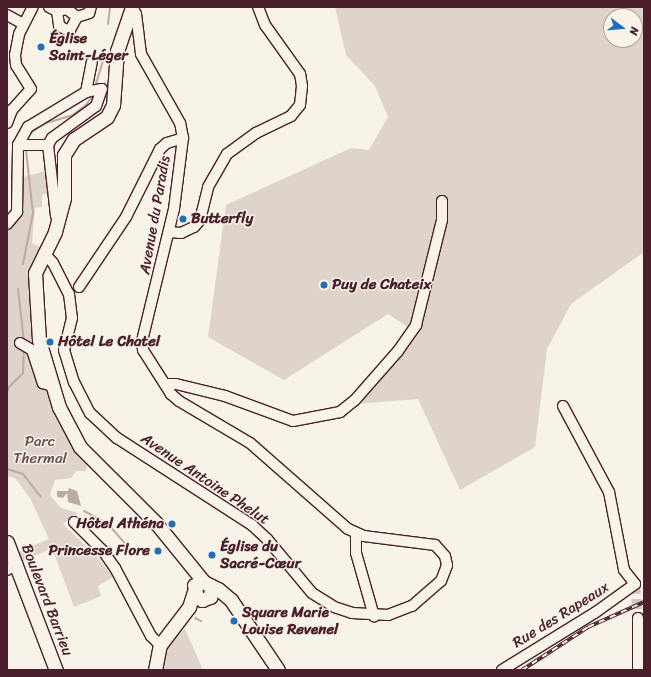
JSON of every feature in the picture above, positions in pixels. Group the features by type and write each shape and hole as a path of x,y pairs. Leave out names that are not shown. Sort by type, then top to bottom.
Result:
{"main road":[{"path":"132,7 117,51 113,104 107,117 74,139 64,154 64,198 57,225 35,273 34,290 39,340 59,407 80,447 156,522 192,565 203,591"},
{"name":"Boulevard Barrieu","path":"7,542 12,567 56,670"},
{"path":"155,670 155,661 160,646 189,607 203,591 218,589 231,600 250,626 278,670"}],"street":[{"path":"7,123 15,106 31,89 16,65 15,55 23,24 33,7"},
{"name":"Avenue du Paradis","path":"132,7 136,14 141,54 180,123 183,138 169,232 142,346 165,384"},
{"path":"169,232 181,233 194,227 200,220 208,188 227,154 256,133 291,116 300,105 302,86 300,74 264,25 258,7"},
{"path":"77,17 67,9 53,9 59,26 67,30 70,30 77,17 90,10"},
{"path":"7,15 23,24"},
{"path":"57,225 48,145 52,138 96,106 92,62"},
{"path":"94,90 106,100 96,116 94,126"},
{"path":"7,224 17,212 24,146 28,127 94,90"},
{"path":"79,287 126,217 160,150 167,143 183,138"},
{"path":"24,146 48,145"},
{"path":"165,384 176,384 225,396 293,421 340,412 360,395 398,351 416,325 442,220 442,200"},
{"name":"Avenue Antoine Phelut","path":"44,253 53,262 69,294 72,318 64,350 74,382 90,413 117,438 252,525 322,601 352,613 374,616 399,612 416,601 445,575 445,556 441,549 428,542 356,534"},
{"path":"20,343 32,350 43,383 52,386"},
{"path":"165,384 179,401 250,443 356,534 356,553 374,616"},
{"path":"563,406 609,492 624,570 640,585"},
{"path":"74,522 103,551 115,568 151,636 160,646"},
{"name":"Rue des Rapeaux","path":"502,670 640,585"},
{"path":"638,618 638,670"}],"green space":[{"path":"335,7 644,7 644,252 571,304 547,349 535,447 460,490 418,399 356,404 415,332 388,314 284,380 208,337 226,205 351,148 369,150 388,117 375,86 346,55"},
{"name":"Parc Thermal","path":"45,171 49,193 42,195 42,207 35,208 32,243 40,247 32,263 29,278 36,348 87,461 86,471 76,471 71,478 55,480 50,495 61,508 78,513 63,524 98,558 113,577 98,586 101,596 74,607 52,548 17,564 13,554 49,539 30,498 15,478 7,476 7,227 15,220 20,178"},
{"path":"185,629 203,670 161,670 163,648"}],"shaded area":[{"path":"69,488 77,491 81,506 68,502 67,493 63,498 57,497 57,491 68,491"}],"waterway":[{"path":"108,24 110,7"},
{"path":"95,87 105,54"},
{"path":"30,133 46,123 71,116 86,105 94,93"},
{"path":"23,264 33,213 26,151"},
{"path":"18,289 24,342"},
{"path":"7,393 9,387 23,373 24,350"},
{"path":"7,469 23,474 41,497"},
{"path":"84,511 108,524 131,550"},
{"path":"195,618 201,621"}],"tunnel":[{"path":"635,584 638,618"}],"railway":[{"path":"522,670 588,627 644,602"}],"place":[{"name":"Église Saint-Léger","path":"41,47"},
{"name":"Butterfly","path":"183,219"},
{"name":"Puy de Chateix","path":"324,285"},
{"name":"Hôtel Le Chatel","path":"50,342"},
{"name":"Hôtel Athéna","path":"172,524"},
{"name":"Princesse Flore","path":"158,551"},
{"name":"Église du Sacré-Cœur","path":"212,555"},
{"name":"Square Marie Louise Revenel","path":"234,621"}]}
